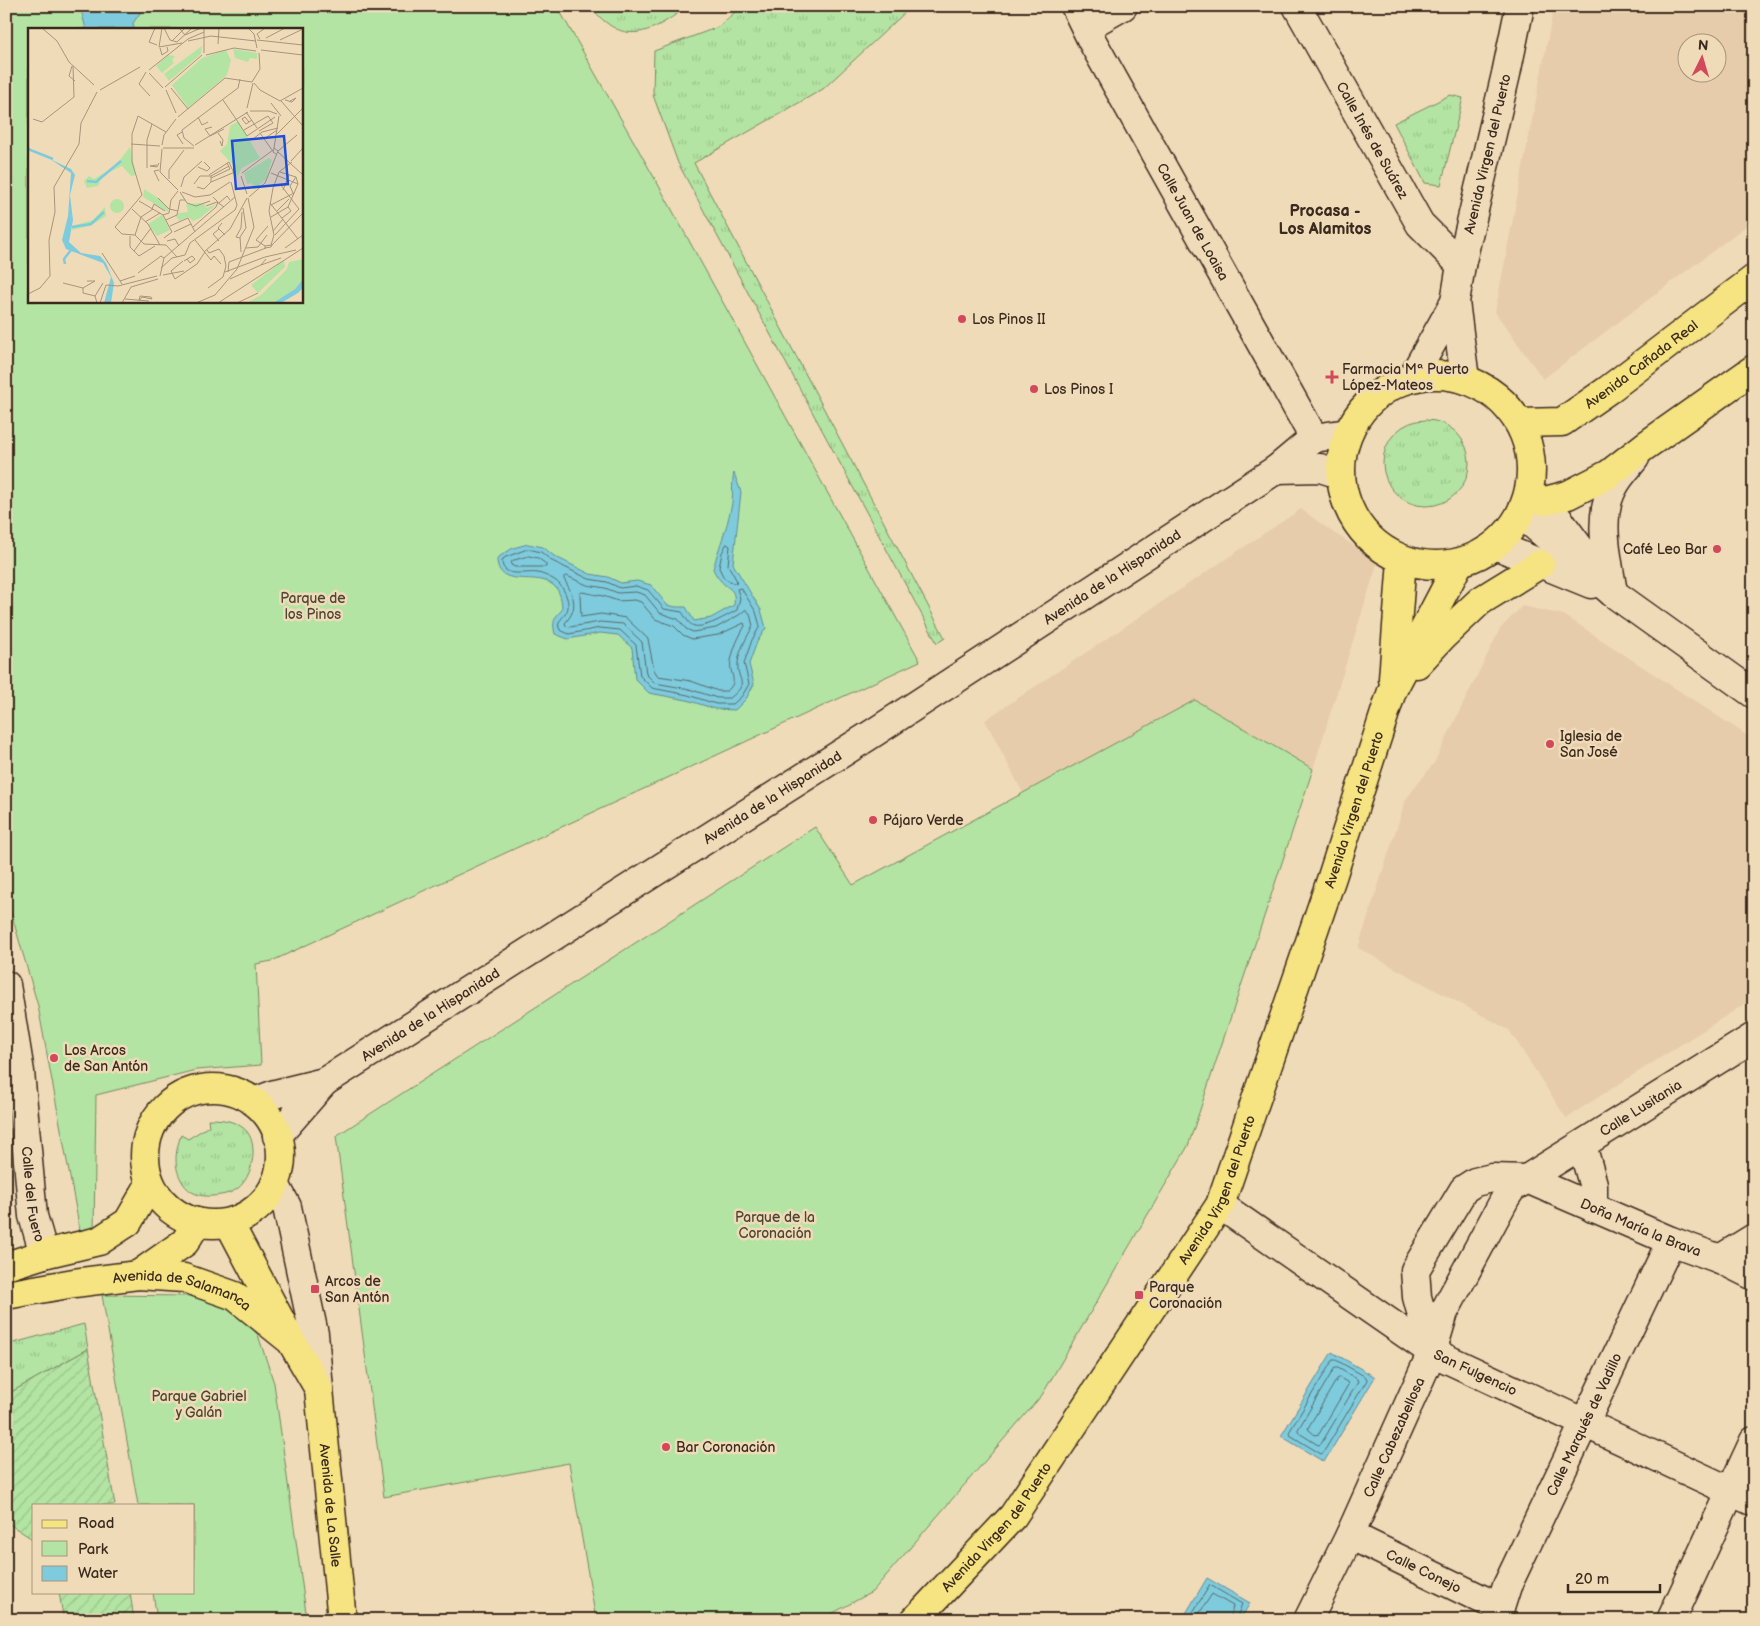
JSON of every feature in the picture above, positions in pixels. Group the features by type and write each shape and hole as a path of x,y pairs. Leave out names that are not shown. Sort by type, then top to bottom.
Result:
{"main road":[{"name":"Avenida Cañada Real","path":"1519,423 1562,422 1608,390 1754,279"},
{"path":"1531,504 1568,495 1610,474 1645,446 1754,369"},
{"path":"1438,375 1465,379 1486,389 1505,404 1519,423 1529,446 1532,471 1531,504 1510,532 1478,556 1459,563 1430,565 1402,560 1378,546 1358,526 1346,501 1340,474 1342,453 1348,433 1363,408 1385,389 1412,378 1438,375"},
{"name":"Avenida Virgen del Puerto","path":"1392,691 1402,560"},
{"name":"Avenida Virgen del Puerto","path":"915,1620 1013,1516 1220,1205 1332,877 1392,691 1459,563"},
{"path":"1392,691 1443,636 1480,601 1540,564"},
{"path":"212,1088 234,1092 254,1102 269,1117 277,1136 281,1152 280,1168 275,1184 262,1203 244,1217 229,1223 207,1224 176,1214 154,1192 150,1184 144,1156 147,1136 157,1117 171,1102 190,1092 212,1088"},
{"path":"6,1266 44,1254 99,1241 128,1222 150,1184"},
{"path":"138,1275 185,1242 197,1222"},
{"path":"229,1223 291,1341"},
{"name":"Avenida de Salamanca","path":"6,1295 74,1283 138,1275 184,1278 235,1296 291,1341 319,1389"},
{"name":"Avenida de La Salle","path":"319,1389 342,1620"}],"street":[{"path":"1080,17 1123,6"},
{"name":"Calle Inés de Suárez","path":"1297,6 1420,224 1461,265"},
{"name":"Avenida Virgen del Puerto","path":"1412,378 1454,302 1520,6"},
{"name":"Calle Juan de Loaisa","path":"1080,17 1314,438"},
{"name":"Avenida Virgen del Puerto","path":"1454,302 1465,379"},
{"path":"1314,438 1348,433"},
{"name":"Avenida de la Hispanidad","path":"254,1102 275,1094 324,1082 930,696 1278,469 1314,438"},
{"path":"1612,593 1605,538 1606,512 1614,486 1645,446"},
{"path":"1278,469 1320,468 1340,474"},
{"path":"1531,504 1612,593 1754,694"},
{"path":"1495,545 1612,593"},
{"name":"Calle del Fuero","path":"6,985 13,1074 33,1216 44,1254"},
{"name":"Calle Lusitania","path":"1527,1179 1754,1037"},
{"path":"277,1136 324,1082"},
{"path":"1582,1145 1593,1184 1593,1208"},
{"path":"1432,1352 1417,1297 1415,1270 1464,1189 1475,1182 1492,1178 1527,1179"},
{"name":"Doña María la Brava","path":"1527,1179 1671,1242 1720,1259 1754,1276"},
{"name":"Calle Cabezabellosa","path":"1308,1620 1350,1535 1432,1352 1444,1312 1506,1197 1512,1188 1527,1179"},
{"path":"275,1184 287,1208 314,1334 319,1389"},
{"name":"San Fulgencio","path":"1220,1205 1432,1352 1742,1496"},
{"path":"1720,1259 1754,1238"},
{"name":"Calle Marqués de Vadillo","path":"1502,1614 1507,1586 1671,1242"},
{"path":"1671,1620 1742,1496 1754,1442"},
{"name":"Calle Conejo","path":"1350,1535 1502,1614"}],"shaded area":[{"path":"1554,6 1754,6 1754,220 1543,379 1495,312"},
{"path":"1301,509 1378,561 1313,769 1195,700 1023,793 985,720"},
{"path":"1522,606 1564,615 1754,740 1754,998 1566,1118 1509,1030 1358,948 1406,799 1434,763 1500,629"}],"green space":[{"name":"Parque de los Pinos","path":"6,6 557,6 659,186 920,661 272,961 256,964 261,1065 196,1070 96,1095 94,1231 81,1236 38,1006 6,895"},
{"path":"590,6 688,6 675,16 650,29 626,32 614,28"},
{"path":"742,6 912,6 823,89 694,163 945,638 937,643 678,163 653,95 654,51 718,27"},
{"path":"1450,95 1463,98 1441,185 1425,183 1394,123"},
{"path":"1426,420 1442,423 1450,427 1462,439 1466,447 1469,463 1466,479 1462,487 1450,499 1442,503 1426,506 1410,503 1402,499 1390,487 1386,479 1383,463 1386,447 1390,439 1402,427 1410,423"},
{"name":"Parque de la Coronación","path":"1195,700 1313,769 1188,1146 1042,1395 872,1592 820,1620 596,1620 569,1463 384,1497 336,1136 815,827 853,885"},
{"path":"208,1119 226,1120 242,1127 247,1132 253,1146 252,1162 247,1177 237,1189 221,1195 195,1194 185,1186 176,1166 177,1148 181,1135 188,1139 209,1126"},
{"name":"Parque Gabriel y Galán","path":"102,1295 190,1296 231,1305 258,1335 274,1383 307,1620 157,1620 153,1594 195,1594 195,1504 138,1504"},
{"path":"84,1324 88,1349 6,1395 6,1345"},
{"path":"88,1349 115,1504 32,1504 32,1539 6,1522 6,1395"},
{"path":"59,1594 130,1594 134,1620 89,1620 63,1616"}],"water":[{"path":"80,6 145,6 133,23 134,28 86,28"},
{"path":"734,473 741,492 733,564 761,610 766,628 757,642 749,664 754,684 746,699 735,710 715,709 687,700 649,693 635,679 632,648 618,635 600,633 568,639 555,634 554,620 562,610 559,593 552,584 541,580 507,576 500,570 497,558 513,548 528,544 543,547 554,556 590,574 608,577 621,583 637,581 651,585 667,605 686,607 694,621 711,618 734,605 733,592 719,579 713,569 731,508"},
{"path":"1332,1352 1375,1377 1324,1462 1281,1436"},
{"path":"1207,1578 1250,1603 1240,1620 1182,1620"}],"place":[{"name":"Los Pinos II","path":"962,319"},
{"name":"Farmacia Mª Puerto López-Mateos","path":"1332,377"},
{"name":"Los Pinos I","path":"1034,389"},
{"name":"Café Leo Bar","path":"1717,549"},
{"name":"Iglesia de San José","path":"1550,744"},
{"name":"Pájaro Verde","path":"873,820"},
{"name":"Los Arcos de San Antón","path":"54,1058"},
{"name":"Arcos de San Antón","path":"315,1289"},
{"name":"Parque Coronación","path":"1139,1295"},
{"name":"Bar Coronación","path":"666,1447"}],"district":[{"name":"Procasa - Los Alamitos","path":"1325,220"}]}
